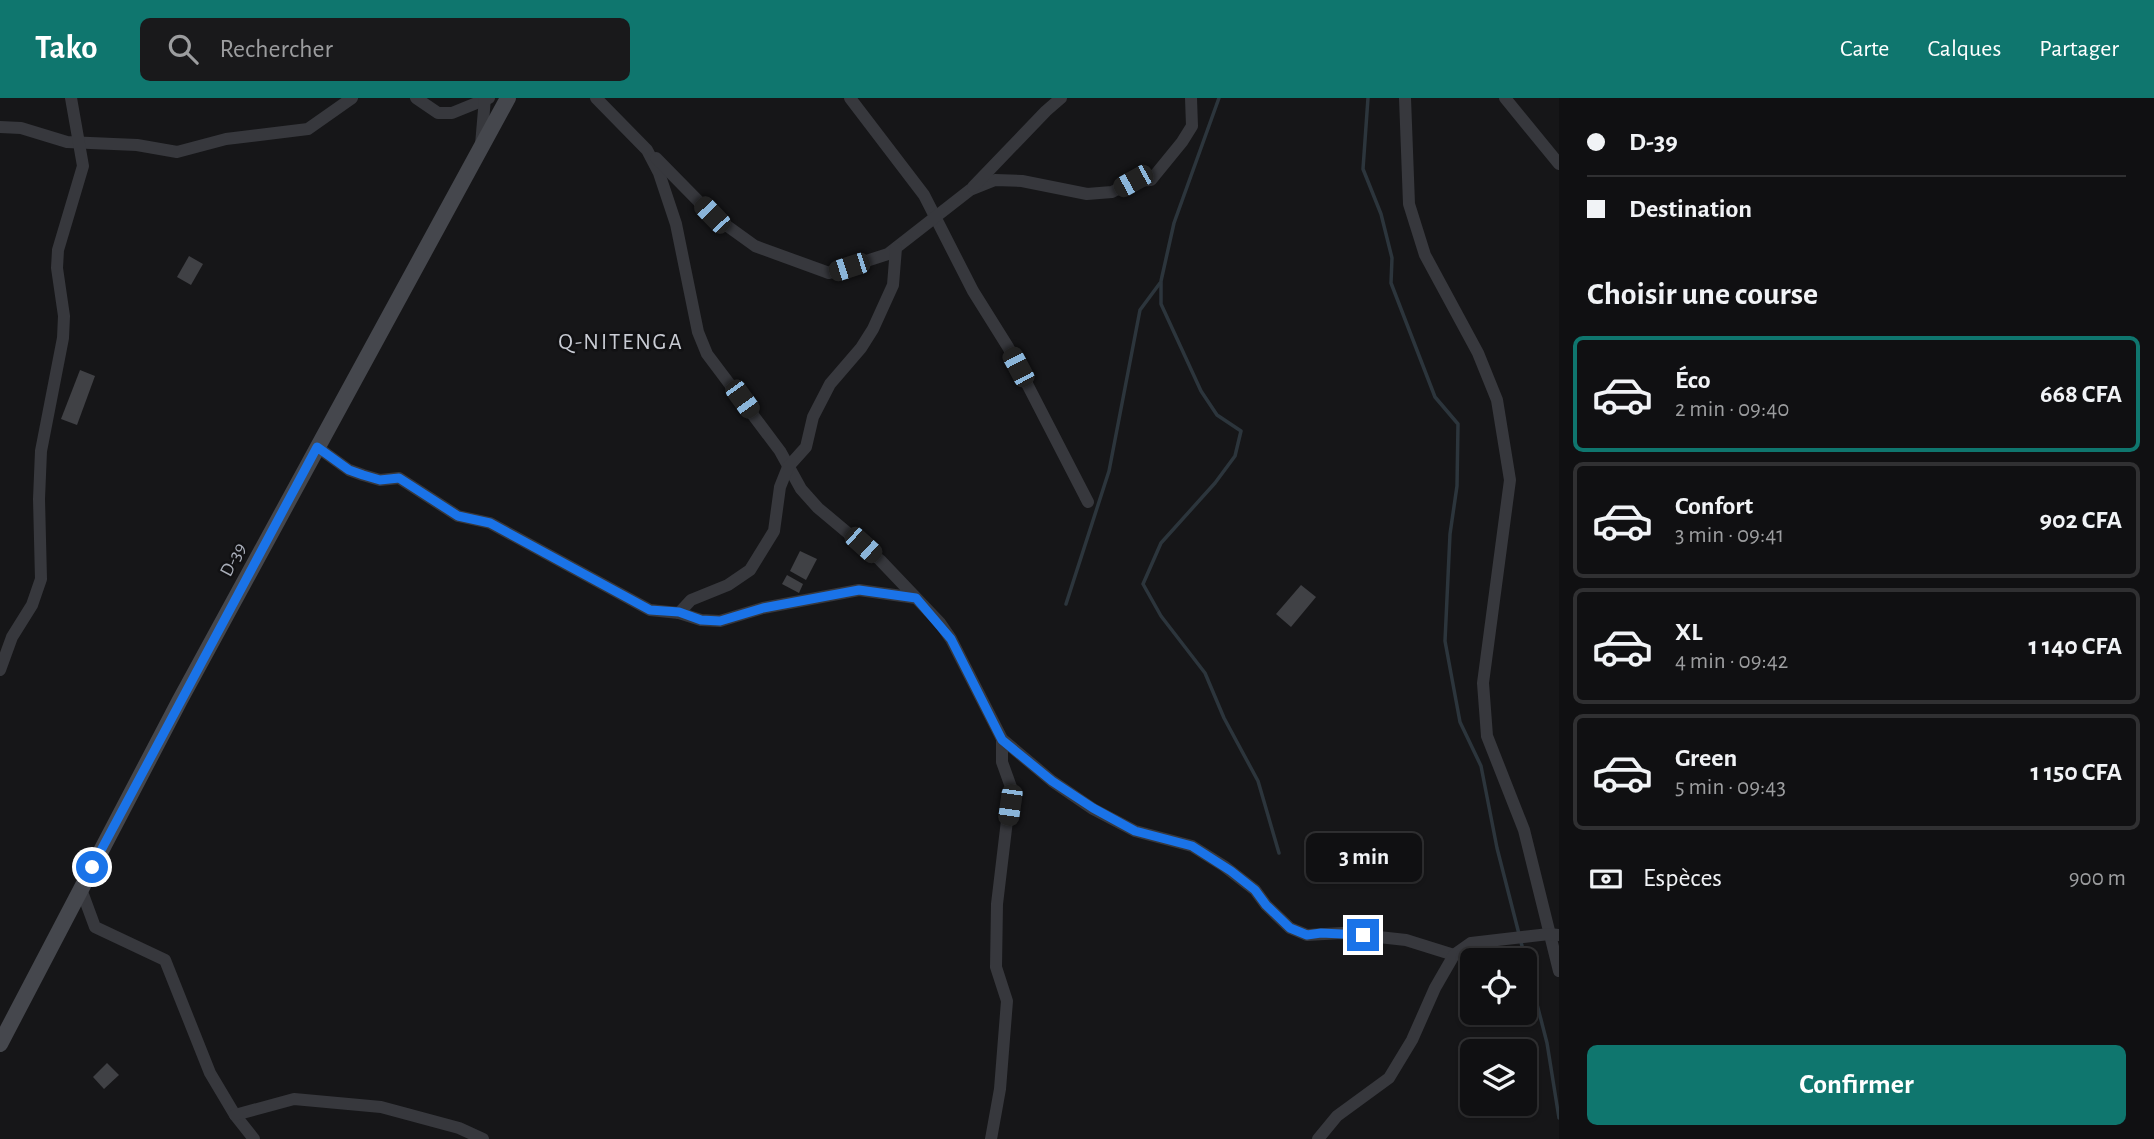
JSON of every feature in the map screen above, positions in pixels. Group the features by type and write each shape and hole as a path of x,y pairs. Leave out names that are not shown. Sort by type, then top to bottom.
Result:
{"main road":[{"name":"D-39","path":"0,1044 317,447 508,98"}],"street":[{"path":"0,670 12,637 32,605 41,579 41,451 63,338 64,316 57,268 58,250 83,166 71,98"},
{"path":"0,127 21,128 67,142 136,145 177,152 226,139 308,130 352,98"},
{"path":"416,98 438,113 452,113 486,99 480,149"},
{"path":"596,98 712,215 755,246 829,273 888,254 896,248 970,190 1061,98"},
{"path":"850,98 924,195 973,291 1008,347 1088,502"},
{"path":"970,190 995,180 1022,181 1087,194 1112,192 1133,181 1150,180 1192,126 1191,98"},
{"path":"1405,98 1408,191 1413,216 1425,255 1478,353 1497,400 1510,480 1483,682 1488,736 1524,830 1554,935 1559,971"},
{"path":"1505,98 1559,164"},
{"path":"647,150 659,173 676,224 698,332 707,354 773,441 801,489 818,508 880,561 951,639 1002,740 1052,781 1093,808 1135,831 1192,846 1224,866 1255,890 1290,928 1307,935 1342,933 1406,940 1454,955"},
{"path":"679,612 691,600 728,585 750,570 775,531 780,487 789,467 806,447 813,417 830,384 861,348 873,329 893,285 896,248"},
{"path":"317,447 349,470 380,480 399,478 458,516 490,523 650,610 679,612 701,620 720,621 763,608 859,590 916,598"},
{"path":"991,1139 1000,1089 1007,1002 996,967 996,904 1011,788 1002,762 1002,740"},
{"path":"80,889 95,927 165,960 210,1073 235,1115 254,1139"},
{"path":"1318,1139 1337,1116 1389,1078 1412,1040 1435,988 1454,955 1471,943 1554,935"},
{"path":"235,1115 294,1099 381,1107 459,1128 483,1139"}],"building":[{"path":"189,256 203,264 191,285 177,277"},
{"path":"80,370 95,376 77,425 61,419"},
{"path":"800,551 817,559 806,580 790,571"},
{"path":"787,575 803,584 799,593 782,584"},
{"path":"1301,585 1316,597 1291,627 1276,614"},
{"path":"107,1063 119,1075 104,1089 93,1077"}],"waterway":[{"path":"1219,98 1174,223 1161,281 1161,304 1201,391 1217,415 1241,431 1235,456 1215,483 1161,543 1143,584 1161,616 1205,673 1224,718 1258,781 1279,853"},
{"path":"1368,98 1363,169 1381,214 1392,258 1391,283 1435,397 1458,424 1457,486 1450,534 1445,641 1460,722 1481,766 1497,848 1519,934"},
{"path":"1066,604 1109,471 1140,310 1160,283"},
{"path":"1521,942 1547,1043 1559,1118"}],"district":[{"name":"Q-NITENGA","path":"621,341"}],"route":[{"path":"92,867 317,447 349,470 380,480 399,478 458,516 490,523 650,610 679,612 701,620 720,621 763,608 859,590 916,598 951,639 1002,740 1052,781 1135,831 1192,846 1255,890 1290,928 1307,935 1363,935"}]}
